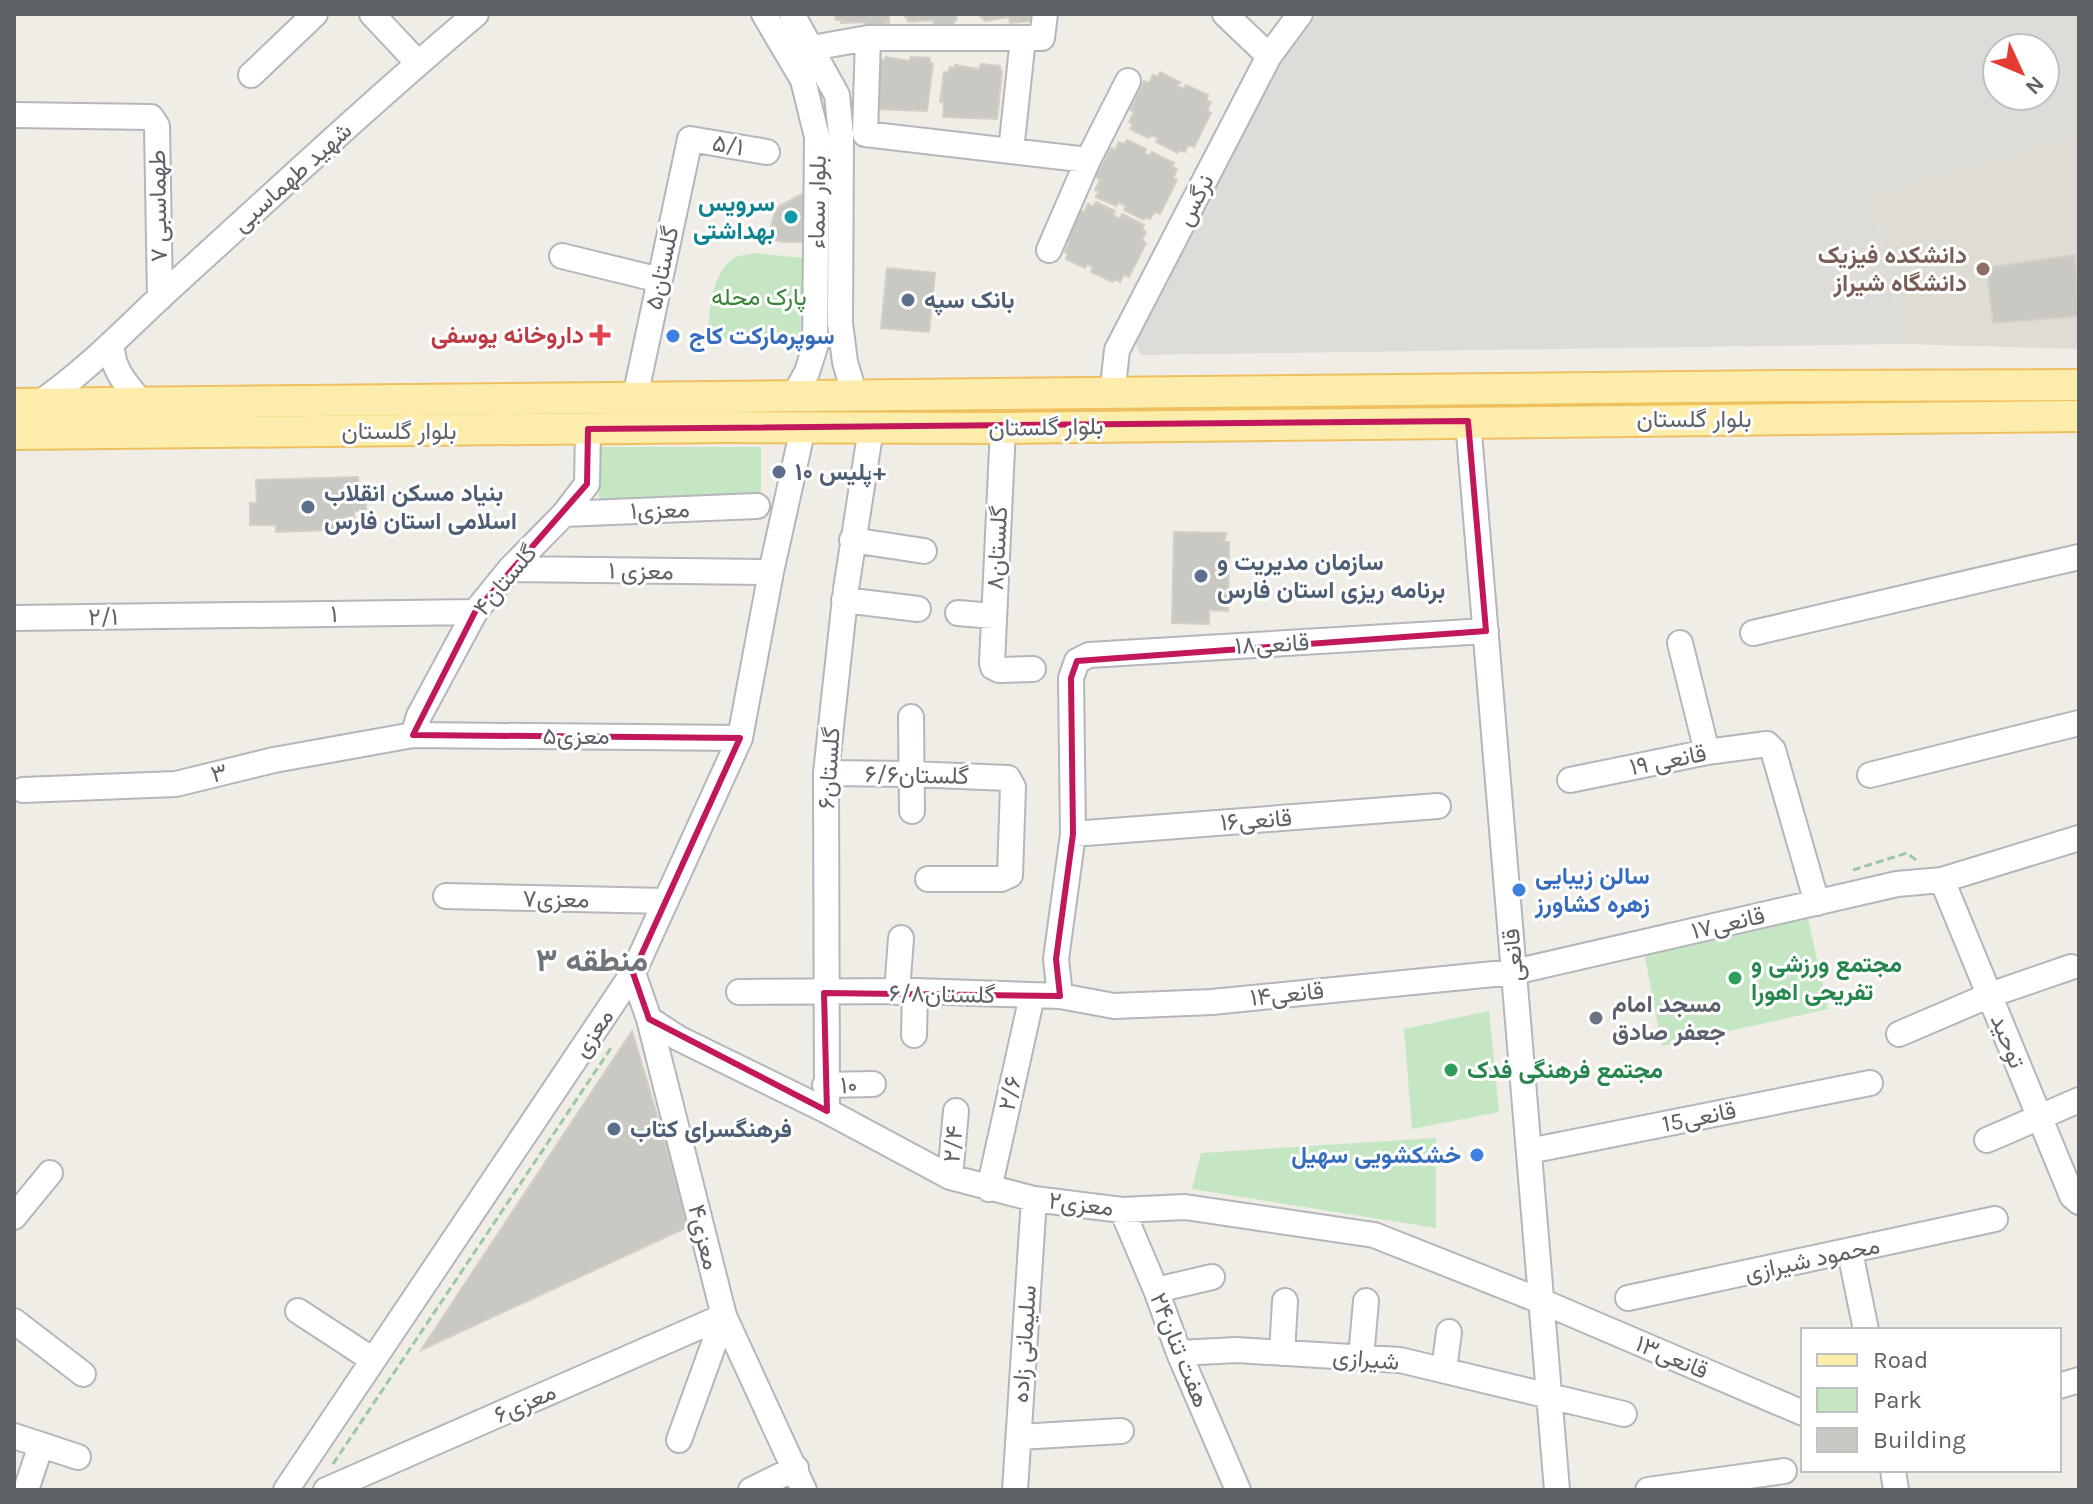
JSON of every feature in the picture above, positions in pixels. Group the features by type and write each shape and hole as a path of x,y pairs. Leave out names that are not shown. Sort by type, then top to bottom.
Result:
{"main road":[{"name":"بلوار گلستان","path":"26,404 1786,386 2066,401"},
{"path":"1786,386 1788,418"},
{"path":"669,398 671,429"},
{"name":"بلوار گلستان","path":"14,434 1003,428 1788,418 2066,401"}],"street":[{"path":"251,75 315,14"},
{"path":"372,14 418,63"},
{"name":"شهید طهماسبی","path":"26,404 76,377 418,63 476,14"},
{"name":"بلوار سماء","path":"764,14 803,80 812,105 817,137 815,347 807,372 793,397"},
{"name":"بلوار سماء","path":"792,14 837,95 841,135 840,323 845,362 855,396"},
{"path":"812,48 868,38 1042,38 1045,14"},
{"path":"1225,14 1269,56"},
{"name":"نرگس","path":"1112,395 1117,350 1269,56 1300,14"},
{"path":"868,38 865,134 1088,160"},
{"path":"1011,151 1023,38"},
{"path":"1049,250 1088,160 1128,81"},
{"name":"۷ طهماسبی","path":"14,115 151,117 157,126 160,298"},
{"name":"۵/۱","path":"690,139 767,152"},
{"name":"گلستان۵","path":"635,397 690,139"},
{"path":"562,256 660,280"},
{"path":"815,323 840,323"},
{"path":"112,344 114,364 123,381 142,403"},
{"name":"قانعی","path":"1468,421 1557,1490"},
{"name":"معزی","path":"286,1490 633,973 740,738 771,572 803,428"},
{"name":"گلستان۶","path":"827,1111 824,993 826,773 844,600 871,428"},
{"name":"گلستان۸","path":"1003,428 993,667 999,670 1033,669"},
{"name":"گلستان۴","path":"413,735 419,716 475,612 510,569 564,514 587,484 588,429"},
{"name":"۱معزی","path":"564,514 757,506"},
{"path":"852,540 924,551"},
{"path":"1753,633 2079,557"},
{"name":"معزی ۱","path":"510,569 771,572"},
{"path":"844,600 918,609"},
{"name":"۱","path":"193,615 475,612"},
{"path":"958,613 994,616"},
{"name":"۲/۱","path":"14,618 193,615"},
{"name":"۱۸قانعی","path":"1073,834 1071,678 1077,661 1089,655 1486,631"},
{"path":"1680,643 1707,752"},
{"path":"911,717 912,811"},
{"path":"1870,775 2079,723"},
{"name":"۵معزی","path":"413,735 740,738"},
{"name":"۳","path":"17,793 176,784 274,760 413,735"},
{"name":"قانعی ۱۹","path":"1570,780 1707,752 1767,744 1773,750 1817,903"},
{"name":"۶/۶گلستان","path":"826,773 1008,778 1013,787 1010,875 1001,879 928,879"},
{"name":"۱۶قانعی","path":"1073,834 1438,806"},
{"path":"1060,996 1056,959 1073,834"},
{"name":"۱۷قانعی","path":"1514,972 1897,884 1942,880 2079,838"},
{"name":"توحید","path":"1942,880 2077,1201"},
{"name":"۷معزی","path":"446,896 666,901"},
{"path":"901,938 914,1035"},
{"path":"1899,1034 1990,995 2071,967"},
{"name":"۱۴قانعی","path":"1060,996 1114,1006 1212,1002 1514,972"},
{"name":"۴معزی","path":"633,973 649,1019 724,1316 800,1479"},
{"name":"۶/۸گلستان","path":"739,992 1060,996"},
{"name":"۲/۶","path":"989,1189 1032,996"},
{"name":"۲معزی","path":"649,1019 678,1038 827,1111 950,1177 1034,1199 1122,1210 1185,1207 1374,1235 1541,1301"},
{"name":"15قانعی","path":"1529,1151 1870,1083"},
{"name":"۱۰","path":"825,1085 873,1084"},
{"path":"1987,1140 2079,1100"},
{"name":"۲/۴","path":"950,1177 956,1111"},
{"path":"14,1217 50,1173"},
{"name":"سلیمانی زاده","path":"1015,1490 1034,1199"},
{"name":"هفت تنان۲۴","path":"1122,1210 1238,1490"},
{"name":"محمود شیرازی","path":"1628,1298 1995,1219"},
{"path":"1850,1252 1866,1328"},
{"path":"1156,1290 1212,1277"},
{"path":"1282,1353 1285,1301"},
{"path":"1361,1358 1366,1301"},
{"name":"۱۳قانعی","path":"1541,1301 1801,1412"},
{"path":"298,1311 373,1360"},
{"path":"679,1440 724,1316"},
{"name":"۶معزی","path":"326,1490 724,1316"},
{"path":"14,1321 83,1374"},
{"path":"1444,1370 1449,1332"},
{"name":"شیرازی","path":"1179,1353 1236,1350 1400,1360 1624,1414"},
{"path":"1019,1437 1121,1431"},
{"path":"14,1436 78,1457"},
{"path":"26,1490 41,1445"},
{"path":"1648,1490 1784,1471"},
{"path":"751,1490 800,1479"}],"path":[{"path":"333,1464 613,1045"}],"highlighted area":[{"path":"1468,421 1486,631 1077,661 1071,678 1073,834 1056,959 1060,996 824,993 827,1111 649,1019 633,973 740,738 413,735 475,612 587,484 588,429"}],"shaded area":[{"path":"1317,14 2079,14 2079,136 1871,194 1904,344 1141,355 1136,343 1142,324 1263,85"},
{"name":"دانشکده فیزیک دانشگاه شیراز","path":"2079,136 2079,349 1904,344 1871,194"}],"green space":[{"name":"پارک محله","path":"753,253 803,258 800,342 707,338 713,295 720,274 734,258"},
{"path":"599,447 761,447 761,501 599,501"},
{"name":"مجتمع ورزشی و تفریحی اهورا","path":"1806,909 1828,1009 1662,1046 1643,947"},
{"name":"مجتمع فرهنگی فدک","path":"1489,1011 1499,1112 1412,1129 1404,1029"},
{"path":"1436,1138 1436,1228 1192,1189 1201,1153"}],"building":[{"path":"831,14 889,14 889,23 886,22 886,27 866,27 865,22 841,23 842,20 836,20 835,15"},
{"path":"903,14 957,14 954,25 934,25 933,20 909,22"},
{"path":"978,14 1032,14 1032,17 1030,21 1010,23 1009,17 985,21"},
{"path":"886,57 909,61 911,57 930,58 930,63 933,63 927,111 873,109 878,64"},
{"path":"981,64 1000,66 1002,71 997,119 943,117 944,102 940,102 944,72 948,72 950,67 955,68 955,65 979,69"},
{"path":"1160,72 1180,82 1177,86 1184,89 1186,85 1208,95 1206,100 1211,102 1207,111 1211,113 1194,147 1188,145 1185,152 1179,150 1178,153 1156,142 1158,138 1151,135 1149,138 1130,129 1133,124 1129,122 1134,112 1130,110 1144,81 1149,83 1153,75 1158,77"},
{"path":"1127,140 1146,149 1144,153 1150,156 1152,152 1174,163 1172,167 1177,169 1173,178 1177,180 1160,214 1155,212 1150,219 1146,217 1144,220 1124,210 1126,206 1118,202 1116,206 1096,197 1099,191 1095,190 1100,180 1096,177 1111,148 1115,150 1119,142 1124,144"},
{"name":"سرویس بهداشتی","path":"802,194 809,202 809,242 782,242 768,238 776,208"},
{"path":"1096,202 1115,211 1113,215 1120,219 1122,214 1144,225 1142,229 1146,232 1142,240 1146,243 1129,277 1124,274 1120,282 1091,272 1093,267 1087,264 1085,268 1066,259 1069,242 1065,240 1080,210 1084,212 1088,204 1093,207"},
{"path":"2075,255 2079,316 1993,323 1987,268"},
{"name":"بانک سپه","path":"887,268 935,273 929,332 881,328"},
{"name":"بنیاد مسکن انقلاب اسلامی استان فارس","path":"358,477 359,494 366,494 366,511 354,511 355,529 276,532 276,525 250,525 250,503 257,503 256,480"},
{"name":"سازمان مدیریت و برنامه ریزی استان فارس","path":"1174,532 1227,533 1223,542 1229,542 1228,611 1209,610 1209,624 1172,623"},
{"name":"فرهنگسرای کتاب","path":"632,1031 690,1226 421,1350"}],"place":[{"name":"سرویس بهداشتی","path":"791,217"},
{"name":"دانشکده فیزیک دانشگاه شیراز","path":"1983,269"},
{"name":"بانک سپه","path":"908,300"},
{"name":"داروخانه یوسفی","path":"600,335"},
{"name":"سوپرمارکت کاج","path":"673,336"},
{"name":"پلیس ۱۰+","path":"779,472"},
{"name":"بنیاد مسکن انقلاب اسلامی استان فارس","path":"308,507"},
{"name":"سازمان مدیریت و برنامه ریزی استان فارس","path":"1201,576"},
{"name":"سالن زیبایی زهره کشاورز","path":"1519,890"},
{"name":"مجتمع ورزشی و تفریحی اهورا","path":"1735,978"},
{"name":"مسجد امام جعفر صادق","path":"1596,1018"},
{"name":"مجتمع فرهنگی فدک","path":"1451,1070"},
{"name":"فرهنگسرای کتاب","path":"614,1129"},
{"name":"خشکشویی سهیل","path":"1477,1155"}],"district":[{"name":"منطقه ۳","path":"592,960"}]}
